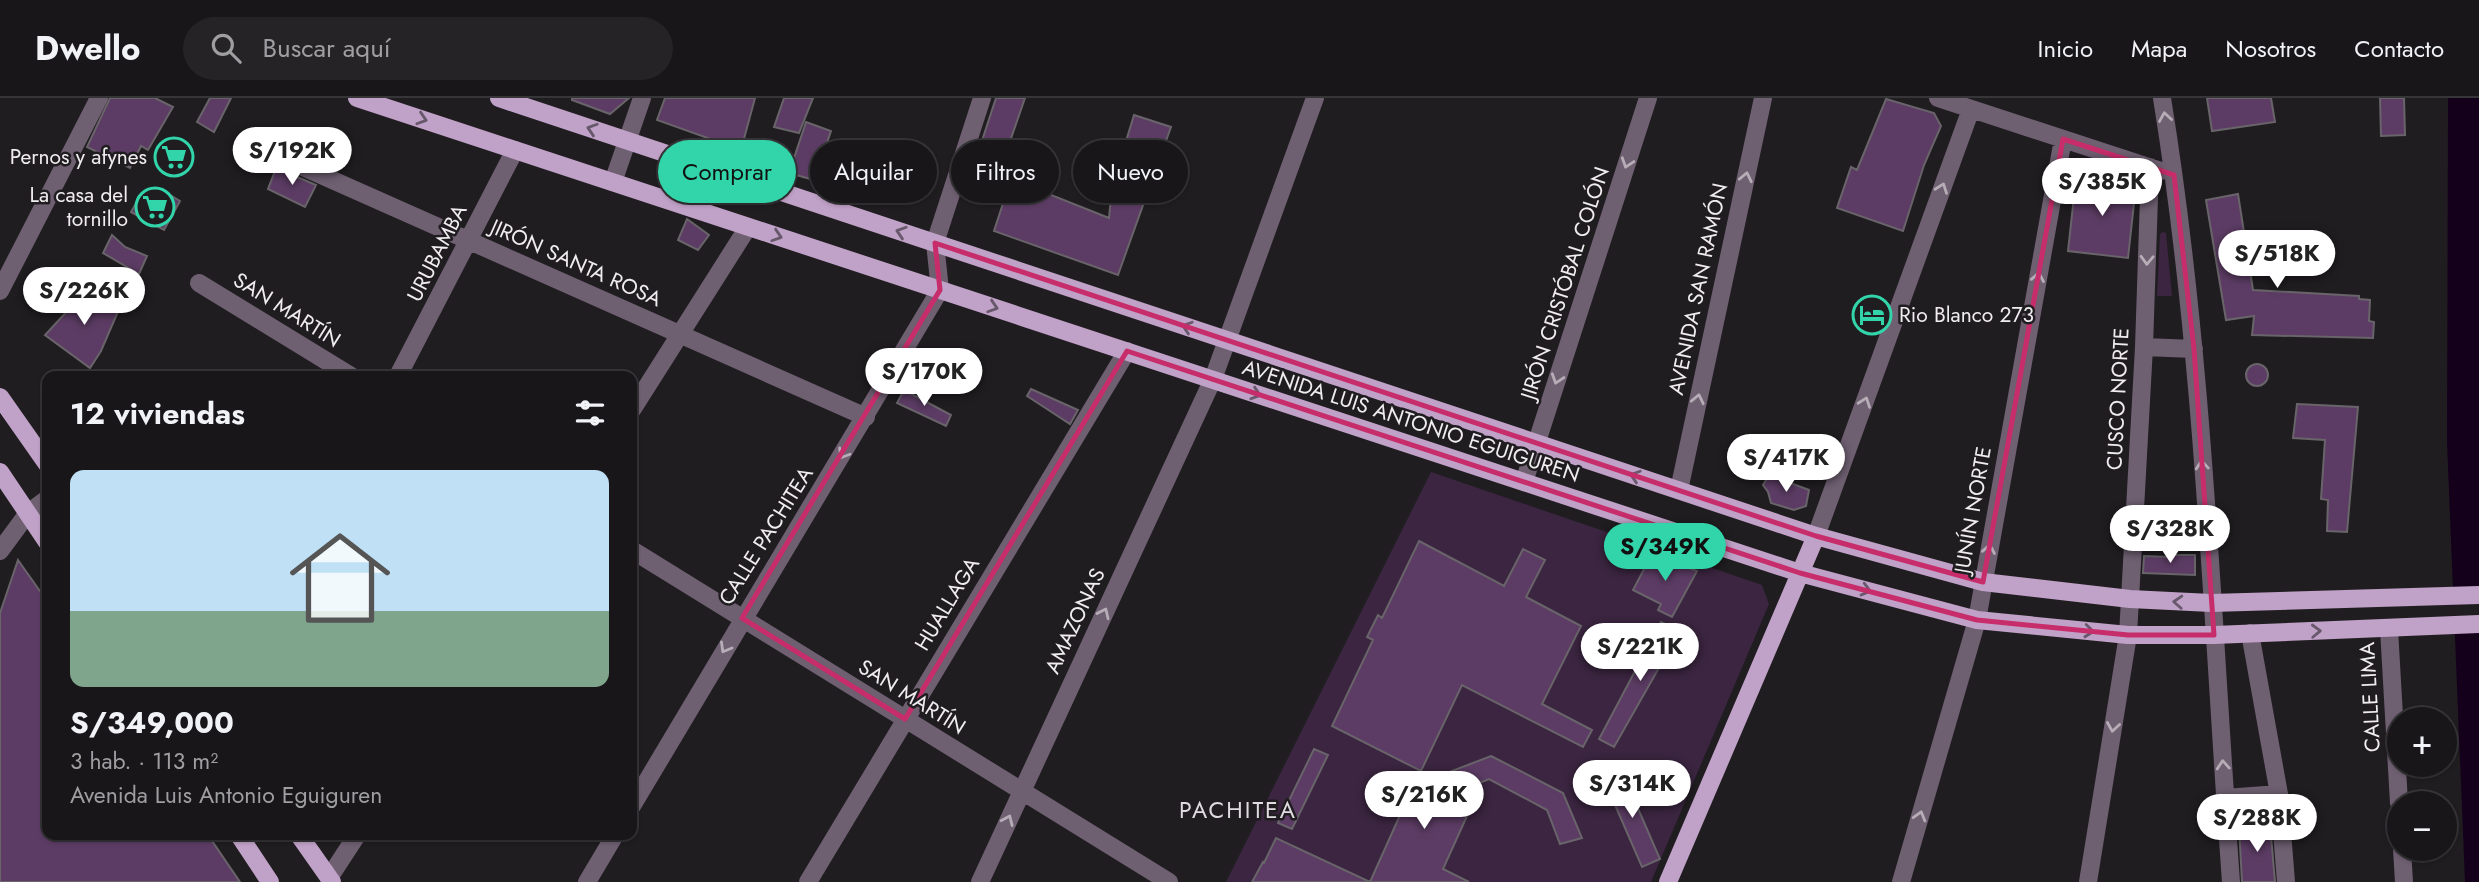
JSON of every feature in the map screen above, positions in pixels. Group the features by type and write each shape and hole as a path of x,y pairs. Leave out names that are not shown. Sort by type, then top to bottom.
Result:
{"main road":[{"name":"AVENIDA LUIS ANTONIO EGUIGUREN","path":"357,98 1800,573 1977,620 2128,635 2250,633 2389,638 2417,627 2479,624"},
{"name":"AVENIDA LUIS ANTONIO EGUIGUREN","path":"499,98 1816,536 1983,582 2130,600 2211,603 2479,595"},
{"path":"0,397 42,457"},
{"path":"0,472 42,534"},
{"path":"1668,882 1816,536"},
{"path":"242,840 270,882"},
{"path":"302,840 330,880"}],"street":[{"path":"0,291 99,98"},
{"path":"613,182 642,98"},
{"path":"940,290 935,243 982,98"},
{"name":"AMAZONAS","path":"980,882 1213,379 1315,98"},
{"name":"JIRÓN CRISTÓBAL COLÓN","path":"1524,482 1648,98"},
{"name":"AVENIDA SAN RAMÓN","path":"1679,490 1763,98"},
{"path":"1938,98 2175,175"},
{"path":"2162,98 2175,175 2194,349 2231,882"},
{"path":"1816,536 1971,109"},
{"name":"JUNÍN NORTE","path":"1902,882 1977,620 2063,139"},
{"name":"URUBAMBA","path":"401,371 515,150"},
{"name":"JIRÓN SANTA ROSA","path":"267,151 866,417"},
{"name":"CUSCO NORTE","path":"2088,882 2128,635 2144,347 2150,167"},
{"path":"637,402 748,227"},
{"name":"SAN MARTÍN","path":"199,283 343,371"},
{"name":"CALLE PACHITEA","path":"637,797 940,290"},
{"path":"2144,347 2194,349"},
{"name":"HUALLAGA","path":"808,882 1127,351"},
{"path":"0,551 28,513 42,503"},
{"name":"SAN MARTÍN","path":"637,553 1169,882"},
{"path":"2250,633 2280,794 2287,882"},
{"name":"CALLE LIMA","path":"2389,638 2398,791"},
{"path":"2225,798 2280,794"},
{"path":"330,880 354,840"},
{"path":"587,882 612,840"},
{"path":"2403,861 2404,882"}],"highlighted area":[{"path":"2063,139 2174,175 2194,349 2214,635 2128,635 1977,620 1800,573 1127,351 905,719 742,618 940,290 935,243 1816,536 1983,582"}],"shaded area":[{"path":"2448,98 2479,98 2479,882 2465,882 2447,443"},
{"path":"2166,233 2172,296 2157,296 2160,234"},
{"path":"1431,472 1762,585 1769,604 1651,882 1226,882"}],"pier":[{"path":"2479,595 2479,624 2451,626 2450,596"}],"building":[{"path":"110,98 155,98 173,107 148,150 141,146 130,168 87,147"},
{"path":"210,98 231,98 214,132 197,122"},
{"path":"572,98 629,98 610,114"},
{"path":"665,98 755,98 744,140 713,140 657,120"},
{"path":"784,98 813,98 799,133 774,127"},
{"path":"996,98 1025,98 1010,140 982,140"},
{"path":"2207,98 2271,98 2275,122 2212,131"},
{"path":"2380,98 2404,98 2405,135 2381,136"},
{"path":"1886,99 1934,113 1941,126 1924,165 1903,231 1837,208 1851,167 1857,170"},
{"path":"1134,115 1171,127 1166,140 1126,140"},
{"path":"806,122 831,131 828,140 810,140 810,179 796,175 796,152"},
{"path":"281,170 316,185 305,207 268,189 275,171"},
{"path":"2076,178 2136,185 2128,258 2068,251"},
{"name":"La casa del tornillo","path":"162,190 180,201 164,230 131,212 139,198 152,201"},
{"path":"2238,194 2253,290 2359,296 2359,299 2370,300 2369,321 2374,322 2373,338 2252,335 2254,316 2226,320 2206,200"},
{"path":"1059,198 1109,218 1110,203 1144,203 1118,275 994,231 1003,203 1059,203"},
{"path":"687,219 709,235 698,250 678,240"},
{"path":"112,235 125,247 147,256 139,274 103,253"},
{"path":"51,288 94,305 100,294 120,307 101,351 90,368 45,335 70,308 49,291"},
{"path":"2257,364 2265,367 2268,375 2265,383 2257,386 2249,383 2246,375 2249,367"},
{"path":"1031,389 1078,410 1070,424 1027,396"},
{"path":"904,390 951,415 946,426 897,403"},
{"path":"2297,404 2358,407 2347,532 2327,531 2328,500 2321,499 2325,440 2293,438"},
{"path":"1769,475 1809,490 1806,506 1794,510 1771,503 1763,485"},
{"path":"1419,541 1504,586 1523,549 1545,560 1526,597 1581,626 1542,704 1592,730 1583,747 1462,685 1421,771 1332,726 1373,640 1367,637 1378,615 1382,618"},
{"path":"1652,554 1697,571 1672,617 1658,610 1661,604 1633,590"},
{"path":"2195,555 2195,575 2143,573 2144,556"},
{"path":"18,560 42,594 42,840 211,840 240,882 0,882 0,613"},
{"path":"1661,622 1680,631 1614,747 1599,739"},
{"path":"1314,749 1328,755 1292,829 1278,823"},
{"path":"1491,756 1563,793 1582,838 1560,844 1547,810 1489,779 1434,801 1467,816 1443,869 1469,882 1370,882 1409,795 1418,799 1426,781"},
{"path":"1623,774 1660,859 1642,867 1605,782"},
{"path":"2270,824 2275,882 2242,882 2239,826"},
{"path":"1276,838 1370,882 1252,882"}],"place":[{"name":"Pernos y afynes","path":"174,157"},
{"name":"La casa del tornillo","path":"155,207"},
{"name":"Rio Blanco 273","path":"1872,315"}],"district":[{"name":"PACHITEA","path":"1238,810"}]}
